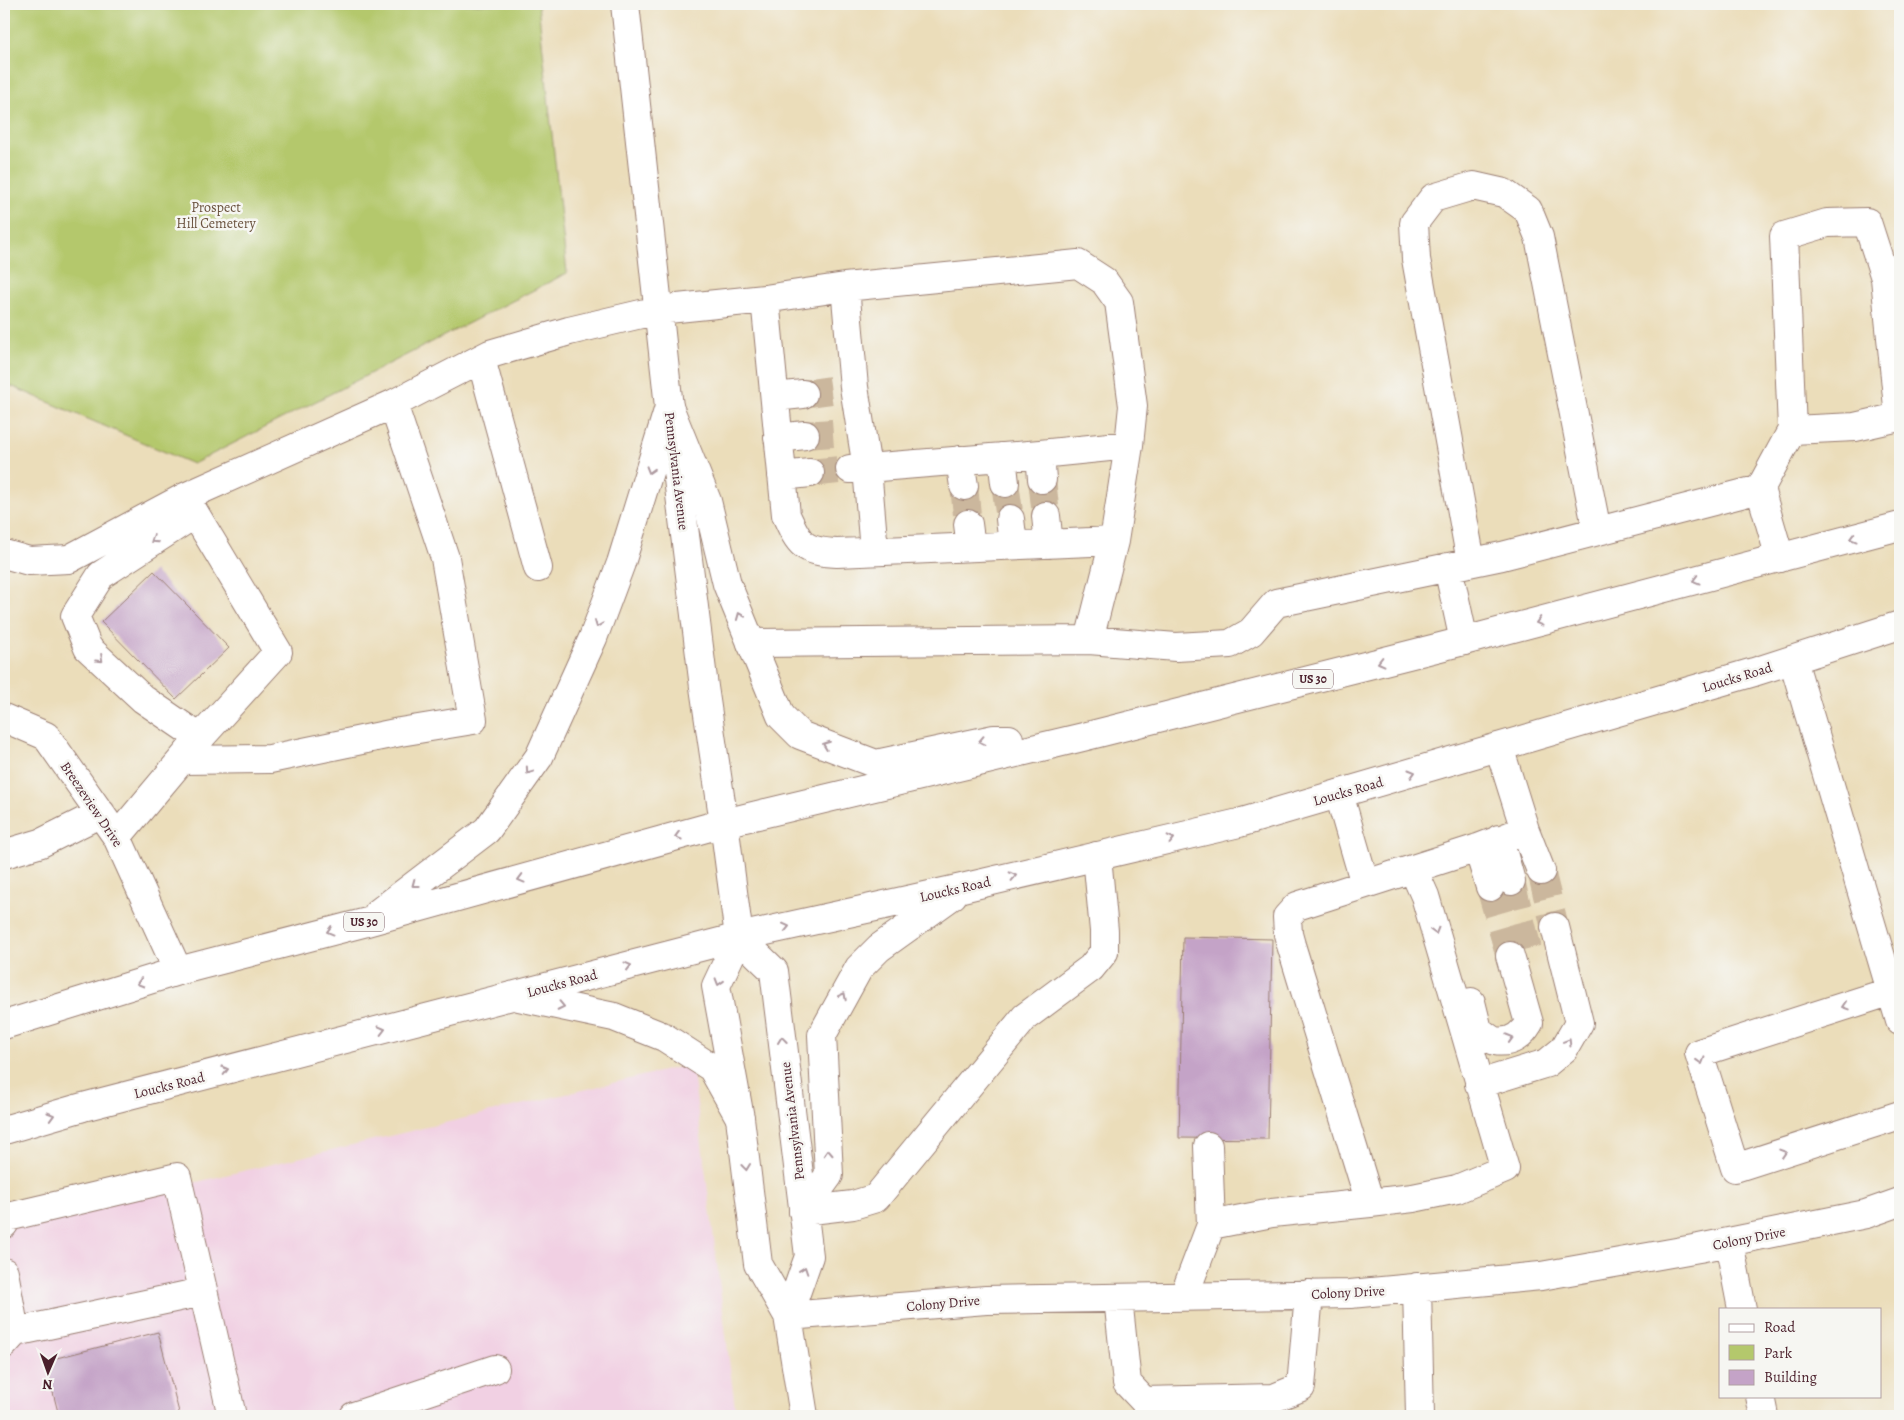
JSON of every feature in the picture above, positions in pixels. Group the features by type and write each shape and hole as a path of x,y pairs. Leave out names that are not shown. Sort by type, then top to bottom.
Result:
{"main road":[{"name":"Pennsylvania Avenue","path":"627,4 669,407 704,686 739,938 716,986 740,1118 758,1264 788,1316 804,1416"},
{"path":"1464,641 1459,565 1416,259 1414,224 1433,198 1473,186 1504,193 1528,210 1539,237 1597,531"},
{"path":"1780,558 1760,489 1792,430 1784,236 1827,223 1867,222 1885,278 1899,417 1855,427 1792,430"},
{"path":"4,554 29,561 69,559 190,505 490,354 569,331 658,310 765,299 845,287 1078,264 1104,281 1119,302 1133,406 1114,541 1089,640"},
{"path":"845,287 853,431 857,468 874,552"},
{"path":"765,299 786,515 796,538 814,552 874,552 969,536 1012,532 1049,544 1114,541"},
{"path":"480,359 538,568"},
{"path":"774,396 803,394"},
{"path":"182,760 270,759 400,732 473,720 445,558 393,404"},
{"path":"669,407 707,500 727,584 781,716 800,735 876,764 994,739 1083,737"},
{"path":"367,922 487,830 539,756 593,638 621,563 669,407"},
{"path":"778,438 805,435"},
{"path":"857,468 962,473 1041,467 1129,445"},
{"path":"782,476 810,473"},
{"path":"751,642 1089,640 1176,647 1230,644 1250,632 1276,603 1459,565 1760,489"},
{"path":"118,837 200,738 278,652 190,505"},
{"path":"190,505 101,575 75,616 88,648 143,699 200,738"},
{"path":"1046,516 1049,544"},
{"name":"US 30","path":"4,1025 178,971 367,922 724,823 1083,737 1464,641 1900,526"},
{"name":"Loucks Road","path":"4,1130 83,1107 739,938 1239,823 1792,660 1900,625"},
{"path":"1792,660 1900,1021"},
{"name":"Breezeview Drive","path":"4,718 46,736 118,837 178,971"},
{"path":"1499,747 1525,830 1541,871"},
{"path":"1339,794 1365,884"},
{"path":"4,854 41,843 101,814"},
{"path":"1370,1204 1289,940 1287,917 1297,906 1525,830"},
{"path":"1489,843 1500,884"},
{"path":"803,1211 853,1205 876,1198 1024,1017 1091,968 1104,952 1104,931 1097,856"},
{"path":"1211,1225 1272,1213 1413,1198 1456,1188 1505,1169 1425,896 1414,868"},
{"path":"803,1211 829,1175 822,1035 859,968 879,948 962,888"},
{"path":"1425,896 1449,907 1478,1030 1494,1041 1508,1041 1522,1034 1529,1023 1519,953 1544,1015 1541,1040 1520,1059 1497,1063 1471,1053"},
{"path":"1479,1084 1547,1063 1564,1049 1579,1023 1556,927"},
{"name":"Pennsylvania Avenue","path":"739,938 774,971 809,1256 788,1316"},
{"path":"1892,991 1699,1053 1735,1168 1900,1115"},
{"path":"513,996 614,1017 664,1037 712,1068 740,1118"},
{"path":"1184,1296 1211,1225 1208,1146"},
{"path":"4,1224 8,1217 177,1177 232,1416"},
{"name":"Colony Drive","path":"788,1316 986,1300 1350,1294 1541,1276 1729,1242 1866,1214 1900,1202"},
{"path":"1729,1242 1742,1308"},
{"path":"4,1272 9,1338 202,1292"},
{"path":"1417,1287 1420,1416"},
{"path":"1118,1298 1127,1383 1144,1401 1274,1398 1301,1387 1309,1294"},
{"path":"354,1416 495,1369"},
{"path":"1760,1398 1764,1416"}],"shaded area":[{"path":"692,1064 736,1416 4,1416 4,1228"}],"green space":[{"name":"Prospect Hill Cemetery","path":"4,4 538,4 567,273 193,464 4,383"}],"building":[{"path":"154,571 229,648 176,699 101,622"},
{"path":"1183,937 1272,939 1268,1139 1179,1138"},
{"path":"158,1332 180,1416 59,1416 45,1361"}],"tunnel":[{"path":"803,394 854,387"},
{"path":"805,435 846,432"},
{"path":"810,473 848,469"},
{"path":"1042,479 1046,516"},
{"path":"1005,483 1010,519"},
{"path":"964,486 968,524"},
{"path":"1541,871 1555,927"},
{"path":"1511,881 1528,950"},
{"path":"1490,887 1510,956"}]}
